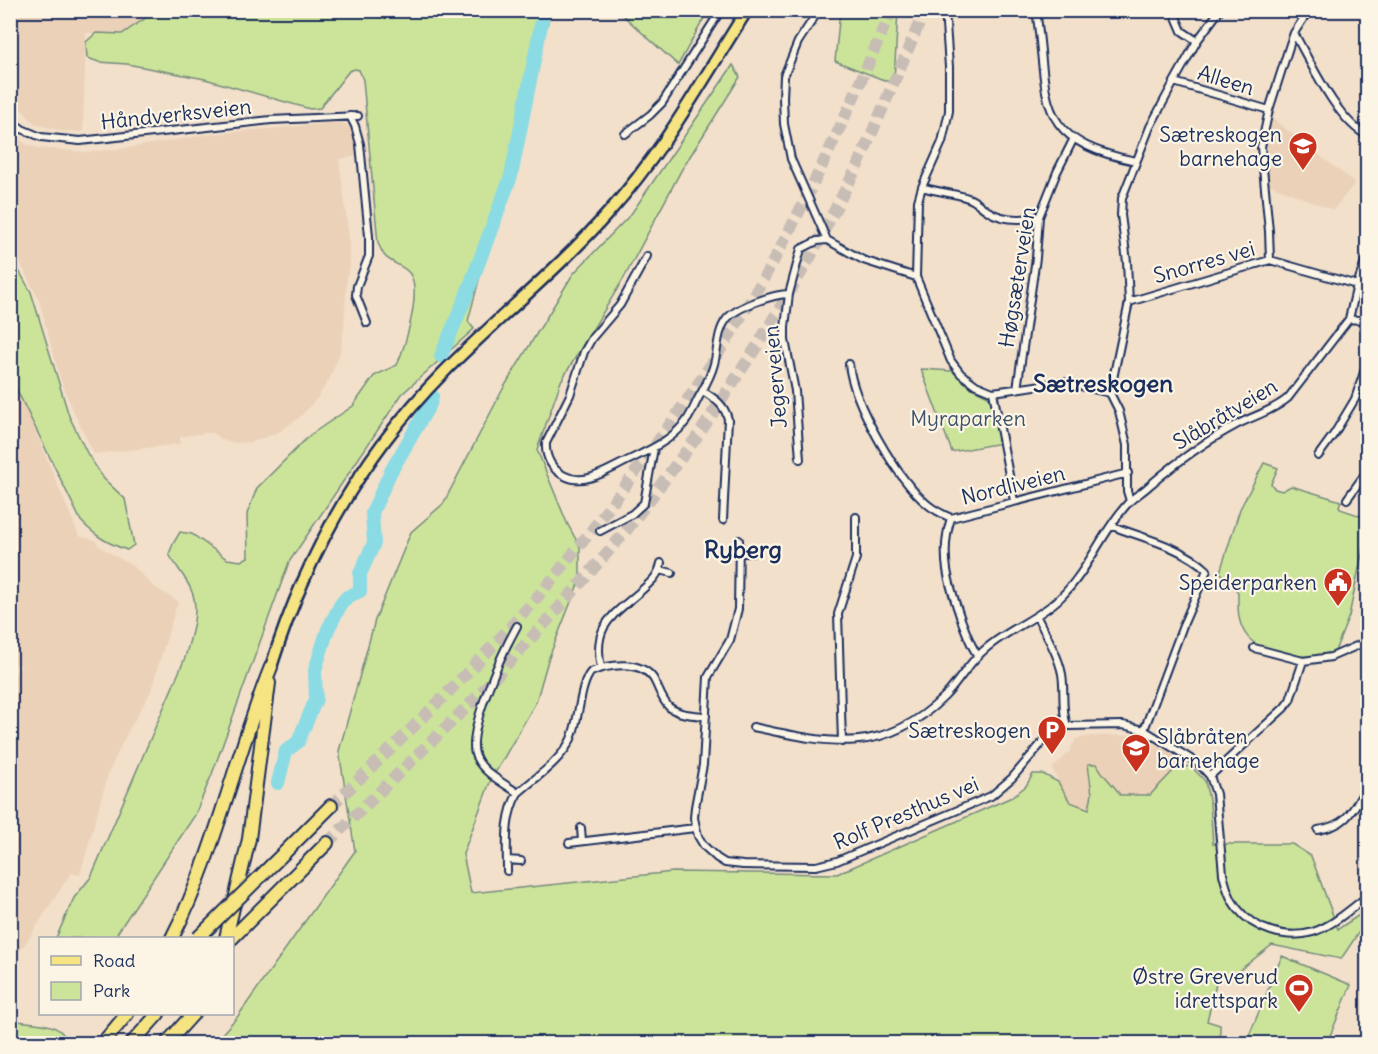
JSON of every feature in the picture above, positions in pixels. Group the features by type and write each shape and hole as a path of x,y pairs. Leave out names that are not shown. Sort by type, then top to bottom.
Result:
{"highway":[{"path":"173,937 213,841 259,696 271,667"},
{"path":"226,937 249,839 271,667"},
{"path":"200,937 331,806"},
{"path":"234,937 327,843"},
{"path":"102,1044 125,1015"},
{"path":"131,1044 157,1015"},
{"path":"166,1044 192,1015"}],"main road":[{"path":"271,667 284,626 308,568 340,506 369,461 393,429 430,387 574,249 634,183 677,123 747,10"}],"street":[{"path":"625,134 662,103 721,10"},
{"path":"819,10 798,42 784,76 784,124 791,159 827,240 863,260 916,277"},
{"path":"945,10 949,111 942,142 918,201 916,277 951,361 961,374 976,385 993,392 1063,382 1110,393"},
{"path":"1036,10 1048,106 1062,129 1073,140 1113,156 1137,161"},
{"path":"1173,10 1182,31 1197,41"},
{"path":"1130,501 1127,446 1119,411 1110,393 1129,302 1122,198 1150,127 1197,41 1220,10"},
{"path":"1270,260 1261,157 1263,132 1294,33 1309,10"},
{"path":"1294,33 1341,112 1351,125 1368,136"},
{"name":"Alleen","path":"1174,82 1269,110"},
{"name":"Håndverksveien","path":"10,120 22,129 41,137 80,141 271,120 354,116 360,144 369,236 369,256 357,286 356,296 367,323"},
{"name":"Høgsæterveien","path":"1017,389 1036,258 1039,217 1073,140"},
{"path":"922,187 968,198 978,202 990,213 1009,219 1024,220 1039,217"},
{"name":"Jegerveien","path":"800,459 795,391 785,340 789,294 801,249 817,241 827,240"},
{"name":"Slåbråtveien","path":"753,727 789,735 842,742 879,737 914,721 945,696 978,656 1003,635 1049,608 1073,584 1130,501 1195,448 1249,417 1279,406 1314,366 1349,319 1357,285 1368,254"},
{"path":"647,256 621,305 592,338 584,352 570,395 549,435 545,449 550,463 556,470 571,479 578,480 600,474 654,448 674,435 685,424 710,376 721,330 727,319 735,312 769,297 789,294"},
{"name":"Snorres vei","path":"1129,302 1270,260 1357,285"},
{"path":"1349,319 1368,321"},
{"path":"1318,456 1355,399 1368,360"},
{"name":"Nordliveien","path":"849,364 855,392 884,450 926,504 951,518 1128,473"},
{"path":"703,391 719,402 726,410 728,419 723,520"},
{"path":"993,392 1014,501"},
{"path":"600,531 632,514 644,502 654,448"},
{"path":"1347,499 1368,471"},
{"path":"842,742 838,614 856,558 856,517"},
{"path":"951,518 944,546 946,568 951,591 971,647 978,656"},
{"path":"1112,526 1178,552 1208,570 1184,623 1144,730"},
{"path":"568,843 695,828 694,807 702,779 708,677 734,631 738,609 739,540"},
{"path":"739,553 752,553"},
{"path":"601,668 598,638 608,620 654,579 660,566 672,573"},
{"path":"1036,617 1059,666 1066,726 1123,725 1144,730 1199,764 1210,776 1216,794 1222,874 1232,901 1244,915 1262,928 1301,934 1313,932 1335,921 1368,896"},
{"path":"516,626 479,716 474,744 475,754 480,764 518,794"},
{"path":"1254,648 1303,661 1331,657 1368,641"},
{"path":"1210,776 1284,708 1290,700 1303,661"},
{"path":"507,871 509,813 518,794 568,745 576,727 586,679 591,672 601,668 628,665 642,668 652,677 668,706 682,713 706,716"},
{"name":"Rolf Presthus vei","path":"695,828 704,846 725,863 743,866 800,867 837,861 991,796 1012,778 1047,737 1066,726"},
{"path":"1318,830 1341,823 1368,785"},
{"path":"582,828 582,841"},
{"path":"507,860 521,861"}],"shaded area":[{"path":"10,11 156,11 122,34 86,33 83,132 62,131 35,124 11,98"},
{"name":"Sætreskogen barnehage","path":"1272,118 1355,183 1333,210 1268,184 1265,158"},
{"path":"340,122 349,126 354,133 357,156 339,159 349,238 350,267 347,276 340,353 329,380 318,397 300,417 279,432 252,442 235,443 222,440 213,433 205,433 180,437 180,444 94,454 60,378 39,300 11,245 11,135 28,145 39,148 85,152 128,148 204,135"},
{"path":"10,378 22,399 79,536 95,540 99,546 134,567 154,587 178,601 150,693 127,733 108,774 80,875 71,873 11,963 10,680 22,665 10,664"},
{"name":"Slåbråten barnehage","path":"1136,735 1181,758 1176,768 1150,795 1120,795 1112,783 1103,777 1097,764 1089,810 1070,802 1052,769 1069,752 1076,739 1092,736"}],"green space":[{"path":"156,11 551,11 468,321 474,329 402,394 289,562 195,815 115,937 56,937 74,898 91,877 185,658 195,608 192,592 169,554 173,544 180,532 192,534 227,559 241,561 248,557 247,514 257,488 310,435 353,406 374,376 397,365 408,333 414,293 410,274 387,258 378,243 363,80 359,70 349,71 320,108 310,109 205,79 127,64 99,62 87,58 86,42 96,33 122,34"},
{"path":"618,11 708,11 678,65"},
{"path":"840,11 898,11 894,81 889,82 835,61"},
{"path":"733,65 740,77 682,169 624,278 561,381 537,450 567,523 580,547 580,579 548,660 536,702 490,782 463,854 471,893 673,872 837,874 1012,797 1026,786 1033,774 1043,774 1058,782 1070,802 1089,809 1092,794 1088,764 1097,764 1120,795 1150,795 1176,768 1191,766 1205,781 1210,804 1213,844 1292,844 1311,856 1338,929 1367,910 1367,920 1341,959 1272,945 1232,976 1218,976 1207,1021 1220,1025 1220,1043 213,1044 238,1016 355,851 339,751 375,620 411,532 443,504 504,387 573,274 631,214"},
{"path":"10,255 31,292 69,416 88,455 104,479 125,499 134,545 127,550 102,539 81,521 11,378"},
{"name":"Myraparken","path":"921,369 952,371 970,387 988,396 993,406 1001,443 952,452"},
{"path":"1264,463 1278,468 1271,484 1275,489 1282,491 1291,486 1341,501 1340,509 1367,518 1367,530 1349,616 1335,651 1313,656 1286,655 1273,652 1252,641 1245,633 1238,613 1238,592 1220,572 1240,509"},
{"name":"Østre Greverud idrettspark","path":"1282,956 1351,985 1327,1043 1246,1043"},
{"path":"11,1020 52,1027 59,1030 66,1043 11,1043"}],"waterway":[{"path":"441,356 511,176 544,10"},
{"path":"278,783 286,751 298,742 316,699 315,670 328,629 341,604 347,597 360,591 360,574 374,543 372,513 390,473 430,404 432,396"}],"tunnel":[{"path":"331,806 438,703 539,595 603,516 678,413 733,330 783,243 840,128 891,10"},
{"path":"327,843 475,699 558,609 626,531 699,434 757,346 811,256 859,163 925,10"}],"place":[{"name":"Sætreskogen barnehage","path":"1303,172"},
{"name":"Speiderparken","path":"1338,608"},
{"name":"Sætreskogen","path":"1052,756"},
{"name":"Slåbråten barnehage","path":"1136,774"},
{"name":"Østre Greverud idrettspark","path":"1299,1014"}],"district":[{"name":"Sætreskogen","path":"1103,383"},
{"name":"Ryberg","path":"743,549"}]}
